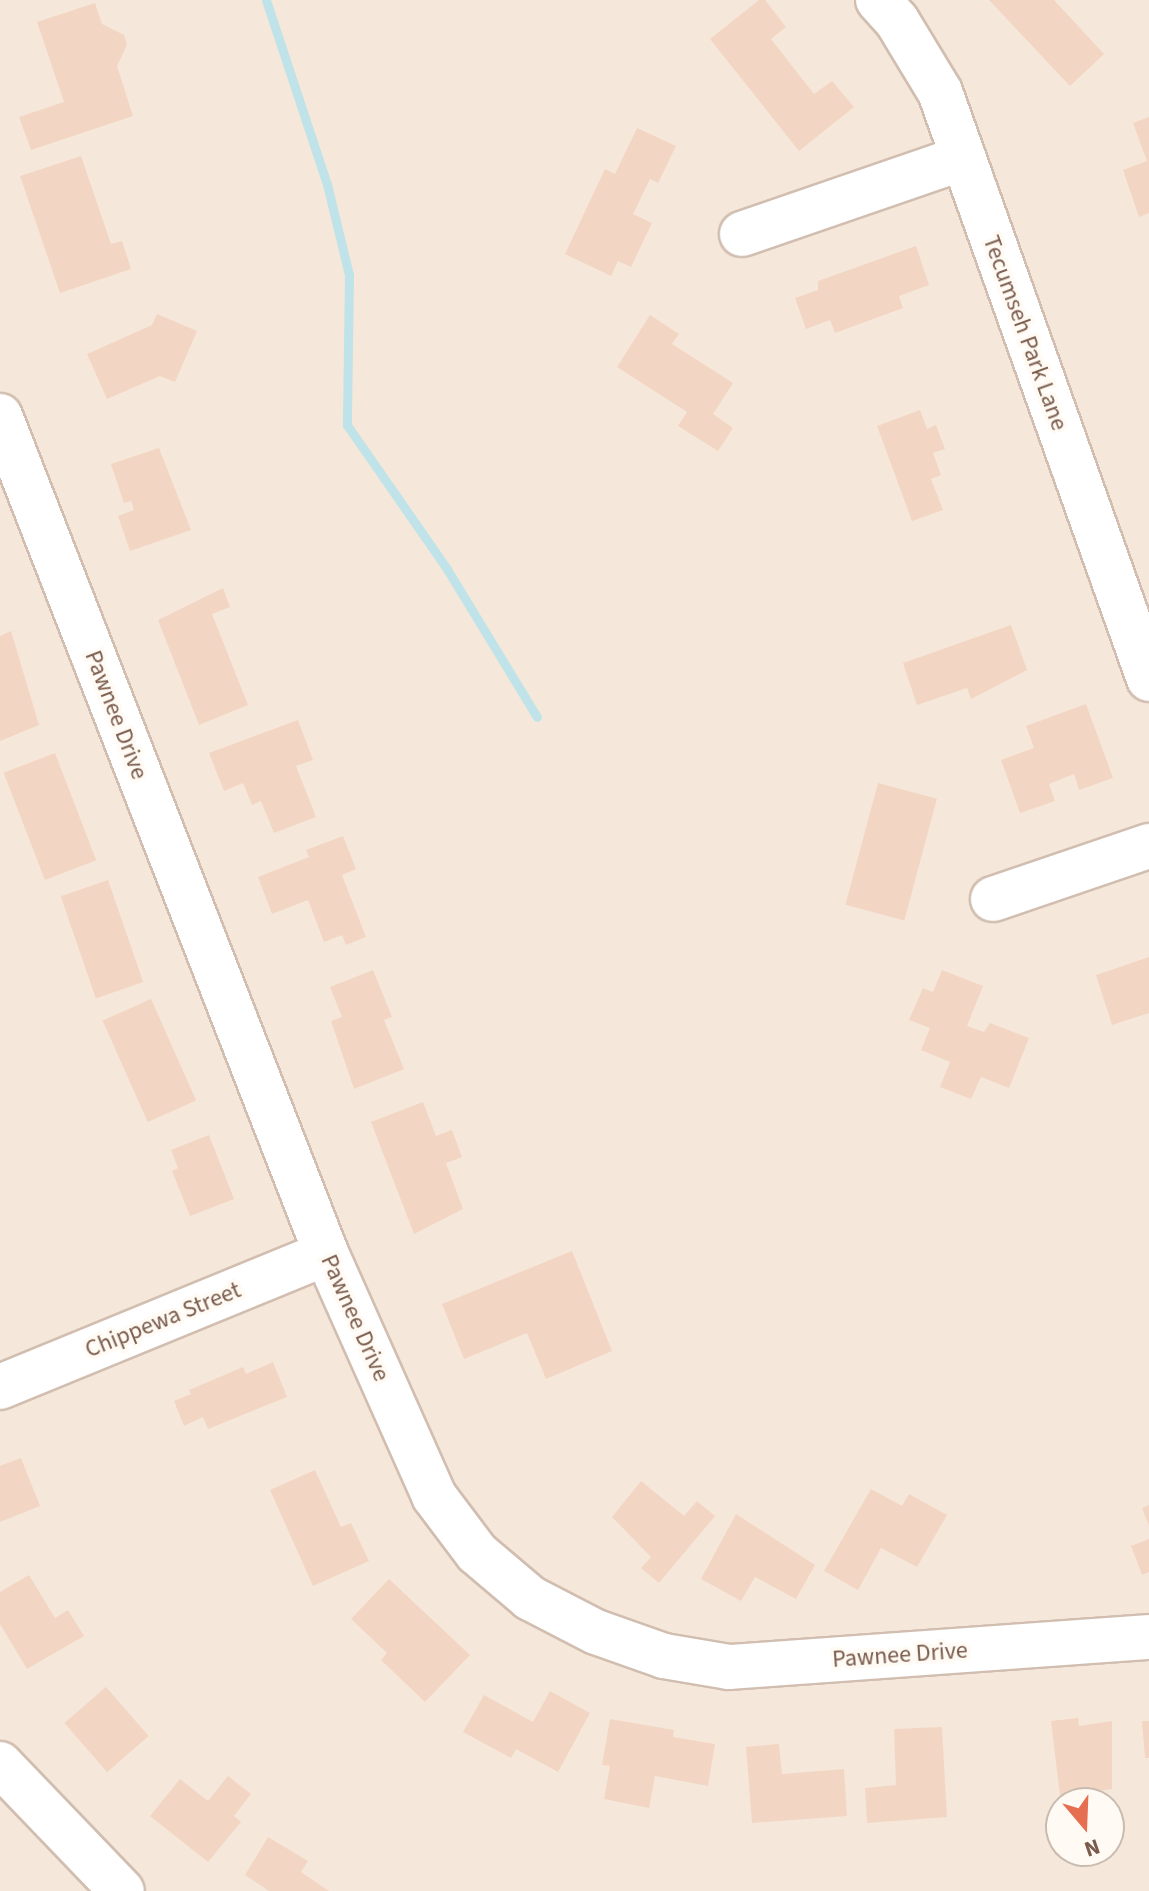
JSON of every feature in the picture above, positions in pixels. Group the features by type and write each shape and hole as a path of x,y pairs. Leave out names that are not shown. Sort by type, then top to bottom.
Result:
{"street":[{"name":"Tecumseh Park Lane","path":"878,0 897,21 940,92 1149,679"},
{"path":"742,234 963,158"},
{"name":"Pawnee Drive","path":"0,416 326,1253 434,1496 477,1553 530,1598 596,1632 664,1656 729,1667 1149,1637"},
{"path":"993,899 1149,846"},
{"name":"Chippewa Street","path":"0,1387 326,1253"},
{"path":"0,1764 122,1891"}],"shaded area":[{"path":"0,0 1149,0 1149,1891 0,1891"}],"building":[{"path":"759,0 765,0 786,27 771,39 814,94 832,81 854,107 799,151 710,39"},
{"path":"989,0 1054,0 1104,54 1070,86"},
{"path":"95,3 102,24 124,35 127,45 117,66 133,116 31,150 19,117 64,102 37,22"},
{"path":"1149,117 1149,213 1139,217 1123,170 1147,161 1133,123"},
{"path":"637,128 676,146 658,183 650,179 633,214 652,223 631,267 618,261 611,276 565,254 605,169 615,174"},
{"path":"81,156 111,244 122,241 131,269 60,293 20,176"},
{"path":"916,246 929,285 899,296 903,308 835,333 830,320 806,329 795,298 818,290 818,281"},
{"path":"157,314 197,331 175,382 160,376 107,399 87,354 152,325"},
{"path":"650,315 679,334 672,344 733,383 713,414 733,428 718,451 678,426 687,412 617,367"},
{"path":"920,410 927,429 936,425 945,449 933,453 941,475 931,479 943,510 912,521 877,426"},
{"path":"159,448 191,530 130,551 118,516 134,510 131,501 124,503 111,464"},
{"path":"223,588 230,607 212,614 248,705 199,725 158,620"},
{"path":"1011,625 1027,670 971,699 967,688 917,705 903,663"},
{"path":"11,631 39,725 0,741 0,636"},
{"path":"1086,704 1113,778 1079,790 1074,774 1049,784 1055,801 1020,813 1001,760 1034,748 1026,726"},
{"path":"298,720 313,760 296,766 316,817 274,833 261,801 252,805 243,783 224,791 209,753"},
{"path":"55,753 96,860 45,880 4,773"},
{"path":"878,783 937,799 904,920 845,905"},
{"path":"343,836 356,869 342,875 366,937 346,945 342,935 324,942 308,900 272,914 258,877 309,857 306,850"},
{"path":"108,880 143,982 96,998 61,896"},
{"path":"1149,957 1149,1013 1112,1025 1096,975"},
{"path":"373,970 392,1017 384,1020 404,1069 354,1089 331,1021 342,1017 330,987"},
{"path":"942,970 983,986 967,1026 984,1032 990,1023 1029,1038 1009,1088 981,1077 971,1099 940,1087 950,1062 921,1050 930,1028 909,1020 923,988 933,992"},
{"path":"151,999 196,1100 148,1122 103,1021"},
{"path":"423,1102 436,1136 452,1130 462,1157 446,1163 463,1209 414,1234 371,1122"},
{"path":"209,1135 234,1199 190,1216 172,1171 178,1168 171,1150"},
{"path":"572,1251 612,1351 546,1379 527,1333 464,1359 442,1304"},
{"path":"273,1362 287,1397 208,1429 203,1417 184,1426 174,1401 191,1394 189,1390 243,1367 246,1374"},
{"path":"21,1458 40,1506 0,1522 0,1466"},
{"path":"315,1470 341,1527 351,1523 369,1561 313,1586 270,1490"},
{"path":"641,1481 684,1516 697,1501 715,1516 659,1583 641,1568 651,1557 612,1517"},
{"path":"871,1489 902,1506 909,1494 947,1515 917,1567 881,1548 858,1590 824,1571"},
{"path":"1149,1505 1149,1526 1142,1508"},
{"path":"736,1514 815,1565 796,1599 755,1577 741,1601 701,1579"},
{"path":"1149,1539 1149,1572 1142,1575 1131,1546"},
{"path":"29,1575 55,1618 68,1610 84,1636 27,1669 0,1624 0,1592"},
{"path":"389,1579 470,1655 425,1702 381,1660 387,1653 351,1619"},
{"path":"106,1687 149,1736 107,1772 64,1723"},
{"path":"550,1691 590,1713 558,1772 516,1749 511,1758 463,1732 484,1695 533,1722"},
{"path":"1078,1718 1079,1726 1112,1721 1112,1787 1059,1787 1051,1721"},
{"path":"610,1719 674,1730 673,1737 715,1744 708,1786 655,1776 649,1808 604,1799 610,1766 602,1765"},
{"path":"1142,1721 1149,1721 1149,1758 1145,1758"},
{"path":"942,1727 947,1817 867,1823 865,1788 896,1785 894,1729"},
{"path":"779,1744 782,1774 844,1769 847,1816 752,1823 746,1747"},
{"path":"228,1776 251,1794 234,1816 241,1822 208,1862 150,1816 180,1779 208,1801"},
{"path":"268,1837 308,1861 301,1872 329,1891 269,1891 245,1875"}],"waterway":[{"path":"266,0 327,184 349,275 347,425 447,569 537,717"}]}
